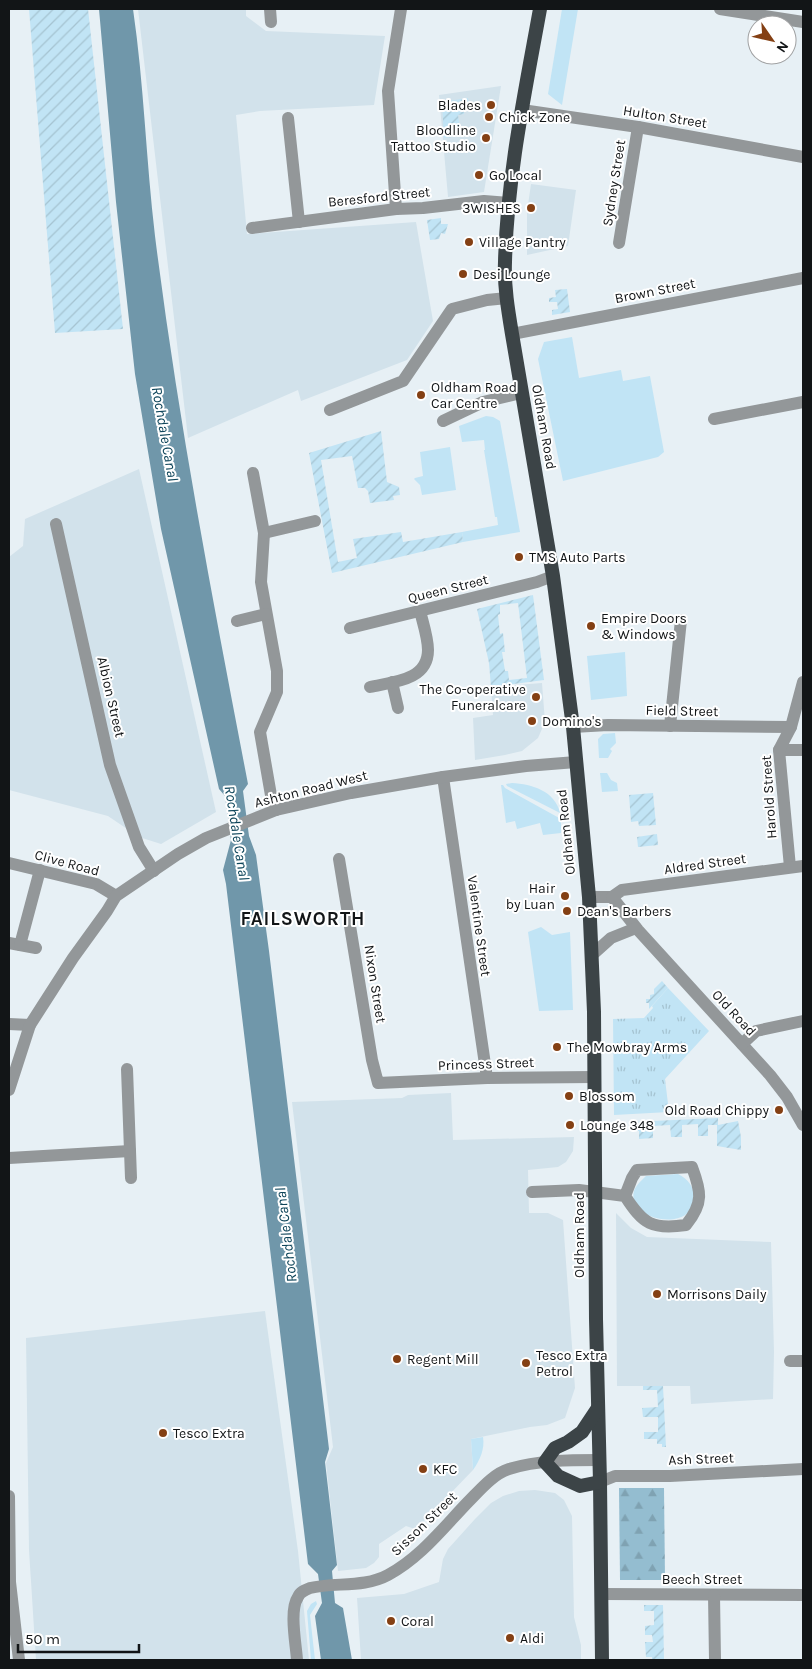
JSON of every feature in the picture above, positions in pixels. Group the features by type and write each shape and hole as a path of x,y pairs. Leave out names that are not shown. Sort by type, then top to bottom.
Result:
{"highway":[{"name":"Oldham Road","path":"540,9 522,110 509,204 505,263 507,298 521,393 553,576 573,727 589,897 592,955 602,1660"},
{"path":"598,1407 582,1432 568,1442 554,1448 545,1462 558,1476 580,1486 600,1482"}],"street":[{"path":"396,208 388,91 401,9"},
{"path":"720,9 803,22"},
{"name":"Hulton Street","path":"522,110 638,127 803,157"},
{"path":"288,118 299,222"},
{"name":"Sydney Street","path":"620,243 638,127"},
{"name":"Beresford Street","path":"252,228 396,208 423,208 484,201 509,204"},
{"name":"Brown Street","path":"512,334 803,278"},
{"path":"330,410 403,381 452,309 487,300 507,298"},
{"path":"442,421 482,402 521,393"},
{"path":"714,419 803,402"},
{"path":"253,473 264,533 261,582 277,671 277,692 260,732 272,801 276,810"},
{"path":"264,533 315,521"},
{"name":"Albion Street","path":"56,524 110,765 138,847 154,871"},
{"name":"Queen Street","path":"350,628 537,582 553,576"},
{"path":"370,687 418,674 425,664 428,650 420,611"},
{"path":"237,621 266,614"},
{"path":"670,726 680,620"},
{"path":"392,682 398,708"},
{"name":"Harold Street","path":"790,867 779,750 791,727 803,682"},
{"name":"Field Street","path":"573,727 608,725 791,727"},
{"path":"779,750 803,750"},
{"name":"Ashton Road West","path":"9,1090 30,1025 116,896 178,854 222,830 276,810 350,793 443,777 526,766 576,762"},
{"name":"Valentine Street","path":"443,777 487,1078"},
{"name":"Nixon Street","path":"339,859 372,1060 378,1083"},
{"name":"Clive Road","path":"9,863 96,884 116,896"},
{"name":"Aldred Street","path":"612,897 622,890 803,866"},
{"path":"36,948 14,944 40,870"},
{"path":"589,897 612,897"},
{"name":"Old Road","path":"612,897 636,928 770,1075 787,1097 803,1124"},
{"path":"592,955 611,938 636,928"},
{"path":"742,1044 756,1031 803,1021"},
{"path":"9,1024 30,1025"},
{"path":"127,1069 131,1178"},
{"name":"Princess Street","path":"378,1083 487,1078 594,1077"},
{"path":"9,1158 130,1150"},
{"path":"532,1192 580,1190 625,1196 646,1223 672,1227 686,1224 694,1215 699,1204 700,1189 692,1167 637,1170 625,1196"},
{"name":"Sisson Street","path":"297,1660 294,1607 297,1597 302,1591 310,1588 344,1585 385,1576 408,1564 487,1482 508,1469 545,1462 599,1460"},
{"name":"Ash Street","path":"600,1482 615,1476 670,1476 803,1470"},
{"path":"9,1496 10,1582 19,1660"},
{"name":"Beech Street","path":"601,1594 803,1595"},
{"path":"714,1594 716,1660"}],"shaded area":[{"path":"138,9 246,9 246,16 266,31 385,36 374,105 260,111 236,115 247,234 416,222 433,321 407,360 301,401 298,390 188,438"},
{"path":"501,86 484,192 448,197 439,95"},
{"path":"531,184 576,190 568,246 527,255 527,212"},
{"path":"139,469 216,812 161,844 139,837 108,816 9,790 9,557 23,546 25,519"},
{"path":"542,683 545,722 538,738 522,751 475,760 473,718 493,715 491,687"},
{"path":"451,1093 453,1140 574,1137 573,1151 566,1162 558,1167 528,1170 529,1213 548,1213 563,1220 575,1388 565,1418 547,1425 471,1439 473,1470 422,1523 415,1529 406,1526 379,1544 379,1557 366,1568 338,1571 326,1463 333,1447 292,1102 402,1098 408,1095"},
{"path":"616,1213 631,1228 647,1237 771,1242 774,1352 773,1399 691,1404 690,1386 617,1386"},
{"path":"265,1311 298,1551 309,1660 36,1660 29,1550 26,1338"},
{"path":"535,1490 555,1493 564,1500 572,1516 574,1617 581,1645 581,1660 361,1660 357,1598 404,1594 439,1582 443,1559 448,1549 491,1503 503,1496 519,1491"}],"green space":[{"path":"29,9 88,9 123,329 55,333"},
{"path":"562,9 578,9 562,105 548,94"},
{"path":"468,98 469,108 464,108 464,114 458,115 461,136 444,138 442,102"},
{"path":"441,218 441,224 448,224 445,234 441,233 439,239 430,240 427,220"},
{"path":"567,289 570,312 552,315 552,310 558,309 557,302 549,302 549,298 556,297 555,290"},
{"path":"572,337 579,378 621,370 623,381 650,376 664,452 658,457 563,481 538,359 544,342"},
{"path":"486,416 500,421 520,532 463,542 462,532 498,525 497,517 495,517 484,440 462,442 459,426"},
{"path":"381,431 387,482 399,487 400,495 393,496 394,500 370,503 368,491 365,488 358,488 352,456 321,460 338,562 357,558 353,539 401,532 403,542 462,532 463,542 332,573 309,453"},
{"path":"450,447 456,490 422,495 420,485 414,479 423,476 420,452"},
{"path":"533,595 544,680 491,687 489,663 477,609","holes":["518,603 527,678 509,680 508,671 505,671 502,652 505,652 503,633 500,634 498,615 500,614 500,605"]},
{"path":"625,652 627,696 591,700 587,656"},
{"path":"615,733 616,743 610,749 612,751 608,758 599,758 598,739 603,734"},
{"path":"600,773 607,773 611,780 617,783 618,791 602,792"},
{"path":"512,783 542,790 553,799 560,813 506,784"},
{"path":"501,785 561,819 561,833 543,835 540,823 517,829 515,821 506,823"},
{"path":"653,793 656,825 639,826 638,821 631,822 629,795"},
{"path":"657,834 658,845 638,847 637,837"},
{"path":"541,927 552,935 570,932 573,1010 539,1011 528,932"},
{"path":"662,981 668,988 649,1009 649,1003 646,1003 646,999 650,999 650,995 654,994 654,989"},
{"path":"668,988 709,1031 665,1079 669,1112 614,1115 613,1019 644,1018"},
{"path":"718,1118 718,1125 738,1121 741,1150 717,1146 717,1125 708,1125 708,1136 698,1136 698,1124 682,1125 682,1137 671,1137 670,1125 653,1126 653,1138 639,1139 639,1131 636,1131 635,1124 631,1124 631,1122"},
{"path":"678,1174 685,1178 692,1186 694,1198 691,1209 683,1216 661,1219 649,1215 640,1209 634,1201 634,1191 646,1176"},
{"path":"643,1386 663,1386 666,1447 662,1447 662,1444 657,1444 657,1439 644,1439 644,1432 658,1432 658,1417 643,1417 642,1408 658,1407 657,1390 643,1390"},
{"path":"483,1437 481,1454 473,1470 471,1439"},
{"path":"619,1488 664,1488 665,1580 620,1580"},
{"path":"316,1601 317,1604 310,1615 315,1660 311,1660 307,1611 311,1604"},
{"path":"644,1605 663,1605 664,1660 652,1660 652,1657 646,1657 645,1642 653,1642 652,1635 645,1635 645,1626 654,1625 654,1611 644,1611"}],"water":[{"name":"Rochdale Canal","path":"99,9 133,9 155,236 174,374 209,579 248,784 243,791 249,836 256,855 269,951 329,1449 325,1462 337,1565 332,1571 335,1603 343,1608 352,1660 321,1660 315,1616 322,1603 318,1574 308,1564 223,870 231,840 225,796 219,789 161,529 135,374 116,202"}],"place":[{"name":"Blades","path":"491,105"},
{"name":"Chick Zone","path":"489,117"},
{"name":"Bloodline Tattoo Studio","path":"486,138"},
{"name":"Go Local","path":"479,175"},
{"name":"3WISHES","path":"531,208"},
{"name":"Village Pantry","path":"469,242"},
{"name":"Desi Lounge","path":"463,274"},
{"name":"Oldham Road Car Centre","path":"421,395"},
{"name":"TMS Auto Parts","path":"519,557"},
{"name":"Empire Doors & Windows","path":"591,626"},
{"name":"The Co-operative Funeralcare","path":"536,697"},
{"name":"Domino's","path":"532,721"},
{"name":"Hair by Luan","path":"565,896"},
{"name":"Dean's Barbers","path":"567,911"},
{"name":"The Mowbray Arms","path":"557,1047"},
{"name":"Blossom","path":"569,1096"},
{"name":"Old Road Chippy","path":"779,1110"},
{"name":"Lounge 348","path":"570,1125"},
{"name":"Morrisons Daily","path":"657,1294"},
{"name":"Regent Mill","path":"397,1359"},
{"name":"Tesco Extra Petrol","path":"526,1363"},
{"name":"Tesco Extra","path":"163,1433"},
{"name":"KFC","path":"423,1469"},
{"name":"Coral","path":"391,1621"},
{"name":"Aldi","path":"510,1638"}],"district":[{"name":"FAILSWORTH","path":"303,919"}]}
